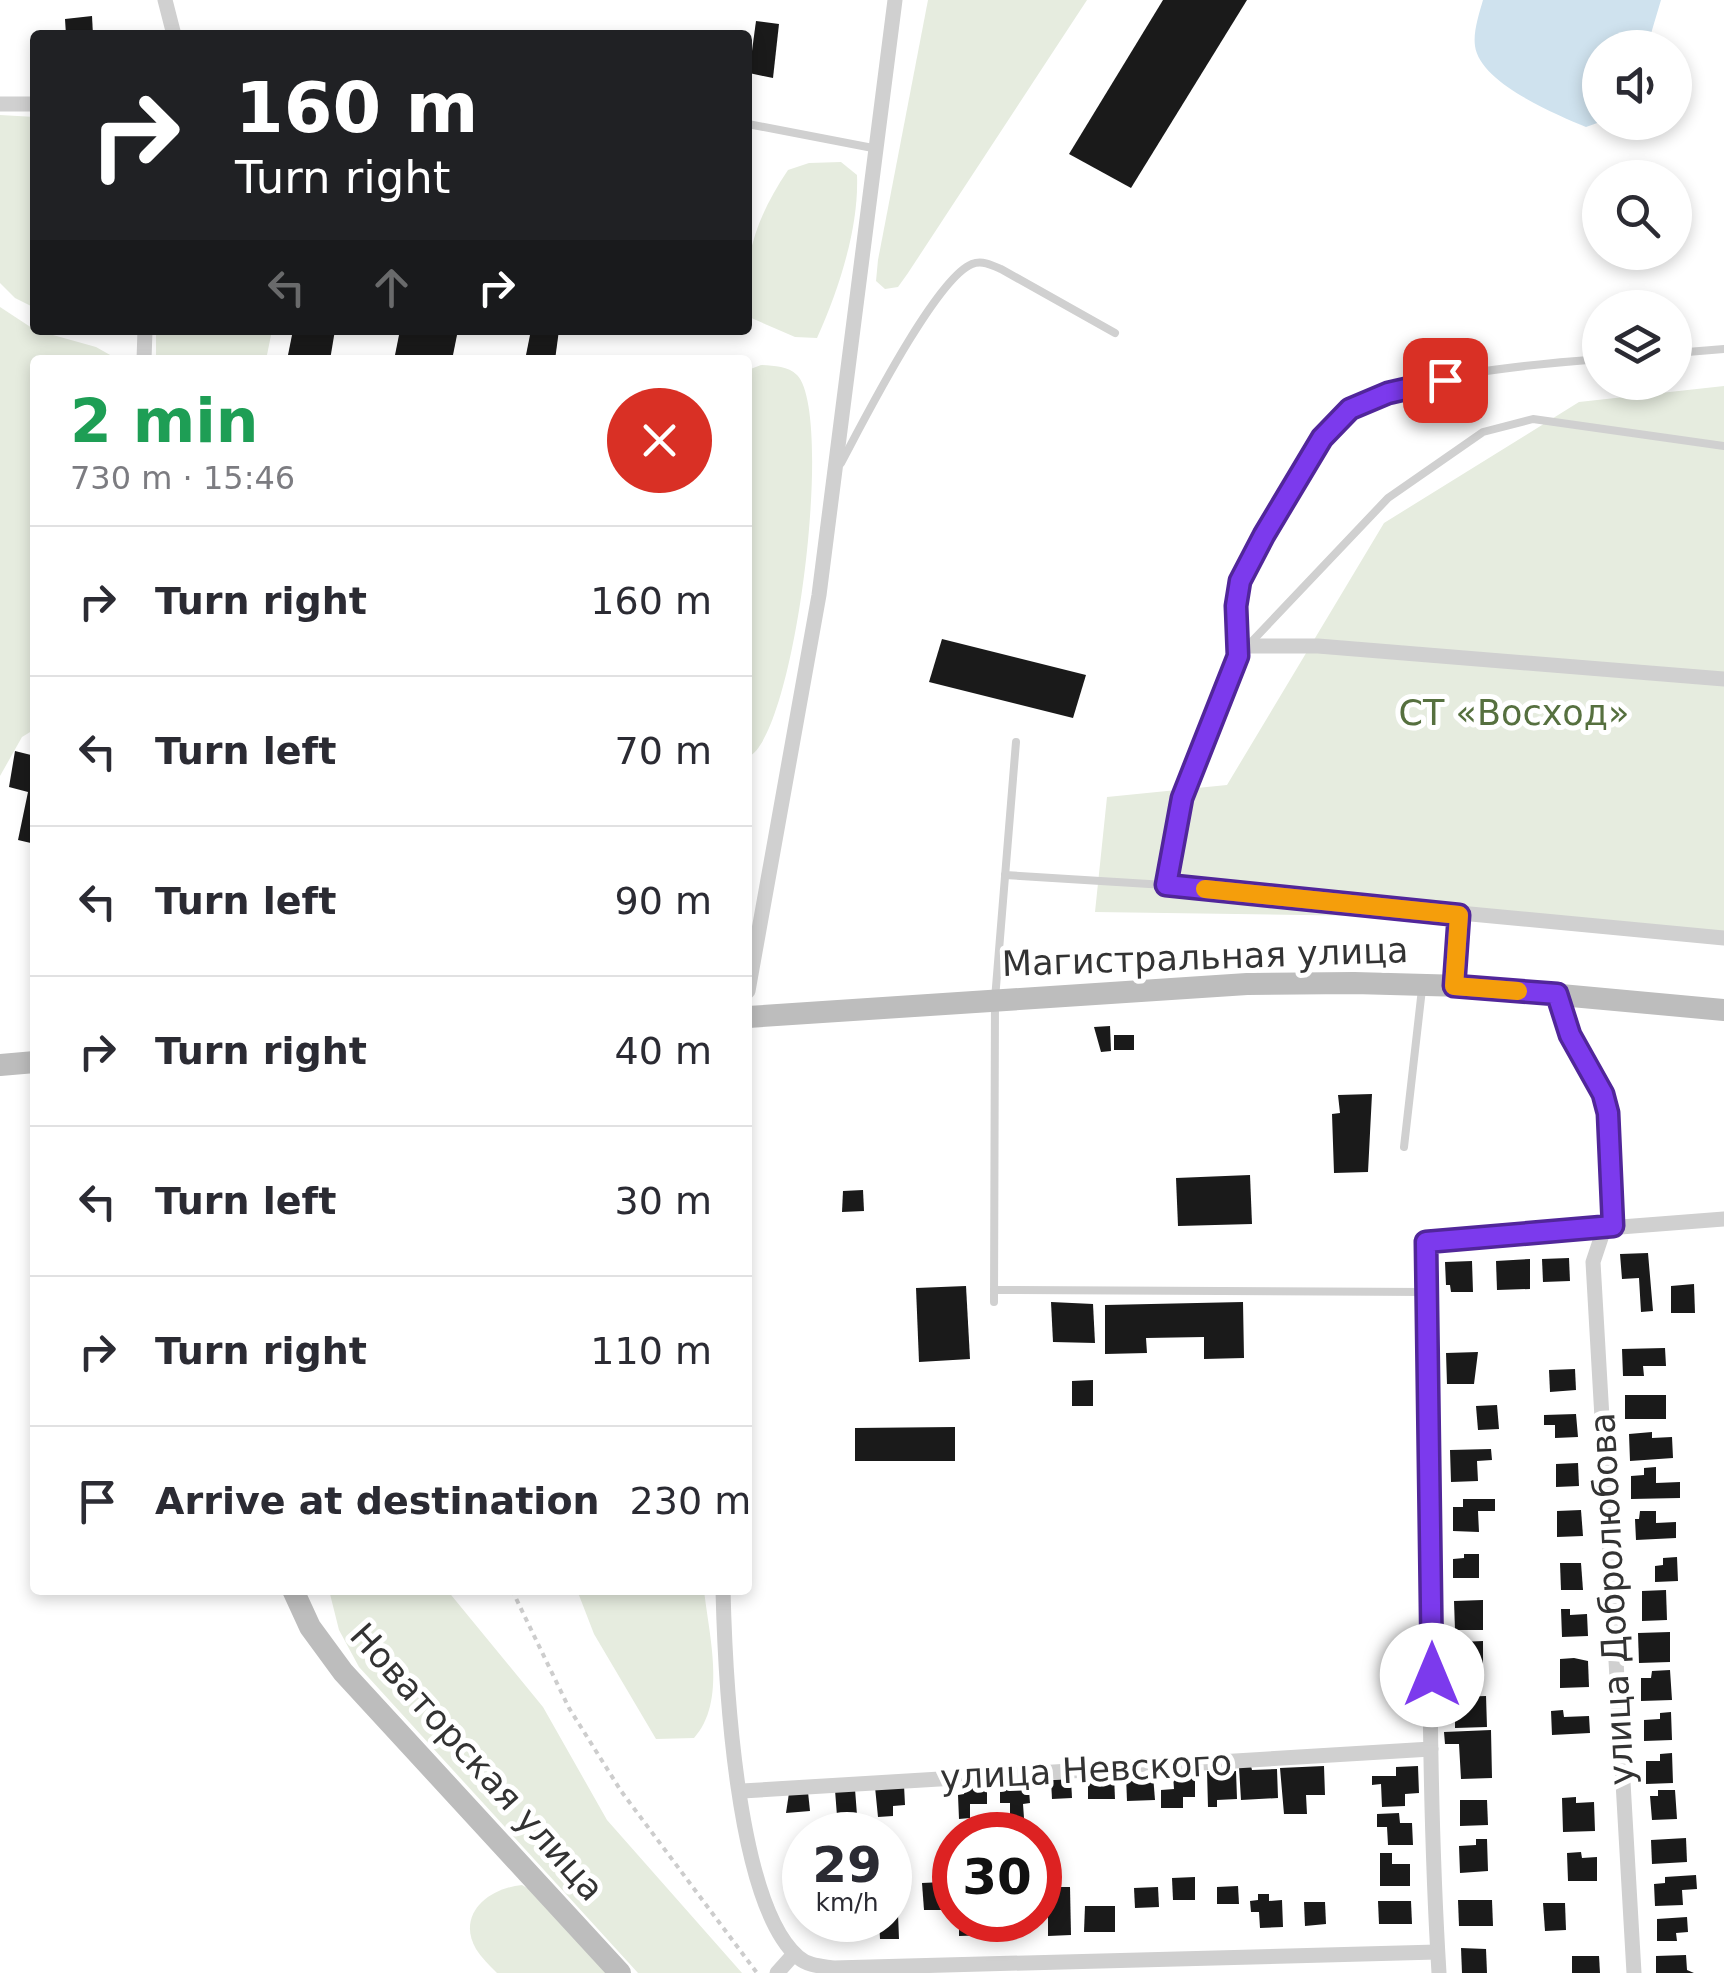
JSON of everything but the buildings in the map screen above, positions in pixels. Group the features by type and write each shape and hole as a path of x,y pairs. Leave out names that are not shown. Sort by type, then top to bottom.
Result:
{"main road":[{"name":"Магистральная улица","path":"752,1016 1247,984 1454,986 1724,1010"},
{"path":"0,1065 30,1062"},
{"name":"Новаторская улица","path":"295,1595 310,1627 343,1672 620,1973"}],"street":[{"path":"165,0 173,30"},
{"path":"752,969 820,595 896,0"},
{"path":"0,104 30,104"},
{"path":"1243,651 1318,646 1724,679"},
{"path":"1166,885 1724,938"},
{"path":"1454,986 1459,915"},
{"path":"1439,1973 1431,1749 1426,1242 1724,1219"},
{"name":"улица Добролюбова","path":"1609,1226 1593,1262 1634,1973"},
{"path":"723,1595 726,1700 761,1891 794,1954 806,1964 848,1970 1438,1952"},
{"name":"улица Невского","path":"742,1791 1431,1749"},
{"path":"778,1973 794,1954"}],"lane":[{"path":"752,125 878,148"},
{"path":"834,476 900,356 950,284 970,264 985,262 1001,269 1114,334"},
{"path":"1692,352 1724,349"},
{"path":"1243,651 1236,606 1240,581 1322,438 1350,409 1388,393 1445,380 1582,361"},
{"path":"1005,875 1166,885 1182,798 1243,651 1388,498 1483,432 1533,419 1724,446"},
{"path":"994,1302 995,999 1016,742"},
{"path":"1404,1147 1422,985"},
{"path":"1557,994 1570,1035 1603,1094 1608,1113 1609,1226"},
{"path":"994,1290 1428,1292"}],"path":[{"path":"514,1595 570,1708 621,1792 757,1973"}],"green space":[{"path":"928,0 1087,0 908,273 898,287 885,289 876,281 878,260"},
{"path":"0,115 30,117 30,306 0,283"},
{"path":"841,162 857,175 855,216 846,258 817,338 795,337 752,318 752,247 760,222 788,170 809,163"},
{"path":"0,307 30,327 30,335 53,335 110,355 30,355 30,732 22,737 0,776"},
{"path":"156,335 271,335 267,355 156,355"},
{"path":"761,365 781,367 797,375 808,402 812,448 811,508 794,638 781,694 765,736 752,752 752,368"},
{"name":"СТ «Восход»","path":"1724,386 1724,944 1436,917 1095,912 1107,797 1227,785 1384,523 1579,402 1692,400 1692,390"},
{"path":"330,1595 451,1595 543,1707 607,1820 742,1973 638,1973 359,1667 339,1630"},
{"path":"579,1595 705,1595 713,1687 704,1723 694,1738 656,1739 594,1634"},
{"path":"522,1885 534,1892 609,1973 494,1970 478,1952 471,1936 473,1914 498,1891"}],"water":[{"path":"1483,0 1661,0 1652,30 1582,30 1582,125 1521,96 1490,72 1475,46"}],"slow traffic":[{"path":"1205,889 1459,915 1454,986 1518,991"}],"route":[{"path":"1432,1675 1432,1453 1426,1242 1613,1226 1608,1113 1603,1094 1570,1035 1557,994 1454,986 1459,915 1166,885 1182,798 1223,684 1238,656 1236,606 1240,581 1264,535 1322,438 1350,409 1388,393 1445,380"}]}
